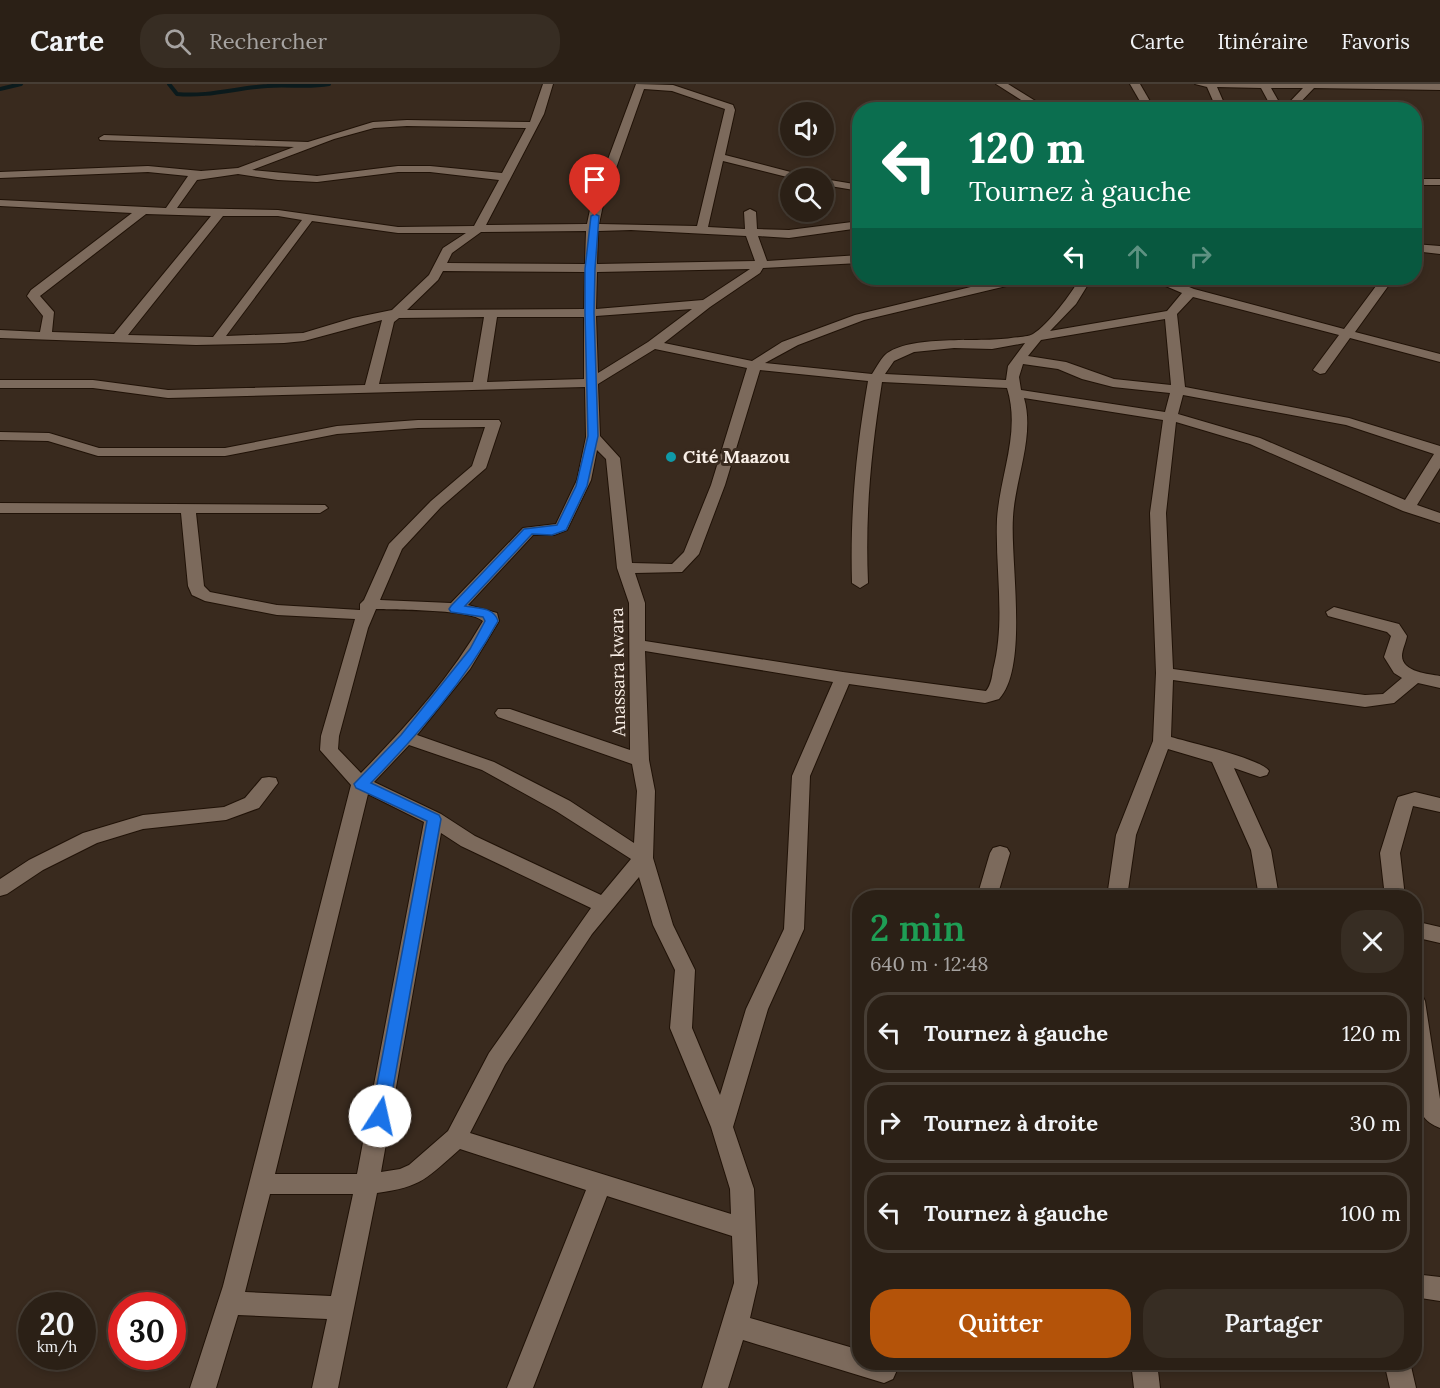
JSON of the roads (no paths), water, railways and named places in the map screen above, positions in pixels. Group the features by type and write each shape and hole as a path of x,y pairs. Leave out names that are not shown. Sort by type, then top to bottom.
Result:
{"street":[{"path":"371,388 388,321 393,314 426,287 440,267 447,251 477,230 532,125 546,95 548,84"},
{"path":"1001,84 1031,102"},
{"path":"1135,84 1145,102"},
{"path":"1200,84 1433,86"},
{"path":"1211,84 1219,102"},
{"path":"1265,85 1274,102"},
{"path":"1295,102 1313,85"},
{"path":"455,609 528,531 538,529 552,531 562,527 584,480 593,436 590,313 592,228 597,205 640,86 673,88 729,107 702,228"},
{"path":"169,211 193,177 240,171 358,128 388,123 532,125"},
{"path":"104,138 313,144"},
{"path":"719,157 780,172"},
{"path":"0,175 148,169 201,174 240,171 278,177 317,178 398,169 430,169 505,177"},
{"path":"1422,182 1440,182"},
{"path":"834,184 852,187"},
{"path":"0,203 169,211 278,213 398,230 702,228 789,234 852,225"},
{"path":"45,335 51,318 48,309 33,296 35,293 143,210"},
{"path":"119,337 220,212"},
{"path":"750,212 751,233 761,262 760,266"},
{"path":"216,340 309,218"},
{"path":"1422,248 1440,250"},
{"path":"440,267 590,269 760,266 852,260"},
{"path":"0,384 93,384 168,394 591,383 653,345 760,266"},
{"path":"625,568 676,569 691,554 718,485 755,365 766,354 826,328 921,301 992,285"},
{"path":"638,645 843,678 981,697 990,697 994,694 1004,666 1010,608 1005,518 1020,408 1013,369 1082,285"},
{"path":"1174,285 1190,292 1440,358"},
{"path":"1320,370 1383,285"},
{"path":"860,583 858,532 862,455 876,377 890,358 906,350 954,344 992,345 1171,314 1190,292"},
{"path":"0,334 216,340 304,337 358,321 393,314 590,313 706,304"},
{"path":"479,386 491,314"},
{"path":"1118,890 1126,835 1162,741 1165,673 1158,513 1170,417 1178,390 1171,314"},
{"path":"653,345 810,373 1015,388 1170,417 1240,436 1408,508 1440,518"},
{"path":"1019,359 1061,365 1087,376 1113,383 1178,390 1349,422 1440,451"},
{"path":"0,436 42,436 98,452 225,452 357,428 436,423 494,423 479,468 436,504 399,542 367,610 330,736 329,750 361,784 434,819 468,841 605,906"},
{"name":"Anassara kwara","path":"593,436 613,458 625,568 638,603 637,703 640,760 646,791 643,858 663,925 685,970 686,980 680,1015 681,1028 722,1127 742,1189 746,1283 715,1388"},
{"path":"1408,508 1440,456"},
{"path":"0,508 320,508"},
{"path":"188,508 196,586 198,592 205,596 277,610 455,609 486,613 491,617 475,651 406,738 361,784 261,1184 203,1388"},
{"path":"1334,612 1394,628 1399,636 1393,657 1400,670 1440,682"},
{"path":"1165,673 1365,701 1388,699 1415,676"},
{"path":"722,1127 758,1009 794,928 801,776 843,678"},
{"path":"504,713 640,760"},
{"path":"261,1184 367,1184 412,1176 456,1138 496,1059 585,928 643,858 563,806 488,766 406,738"},
{"path":"1162,741 1260,771"},
{"path":"1220,758 1261,850 1268,890"},
{"path":"0,889 36,865 90,838 143,822 226,813 252,803 269,783"},
{"path":"1394,890 1390,854 1405,802 1415,799 1440,805"},
{"path":"324,1388 367,1184 434,819"},
{"path":"989,890 1000,853"},
{"path":"1422,930 1440,935"},
{"path":"1422,1054 1430,1108 1440,1118"},
{"path":"456,1138 744,1229"},
{"path":"520,1388 600,1185"},
{"path":"1422,1286 1440,1289"},
{"path":"229,1303 340,1308"},
{"path":"735,1326 852,1361"},
{"path":"1145,1370 1147,1388"},
{"path":"1399,1370 1403,1388"}],"waterway":[{"path":"0,89 21,84"},
{"path":"169,84 177,94 188,95 267,86 329,84"}],"place":[{"name":"Cité Maazou","path":"671,457"}]}
